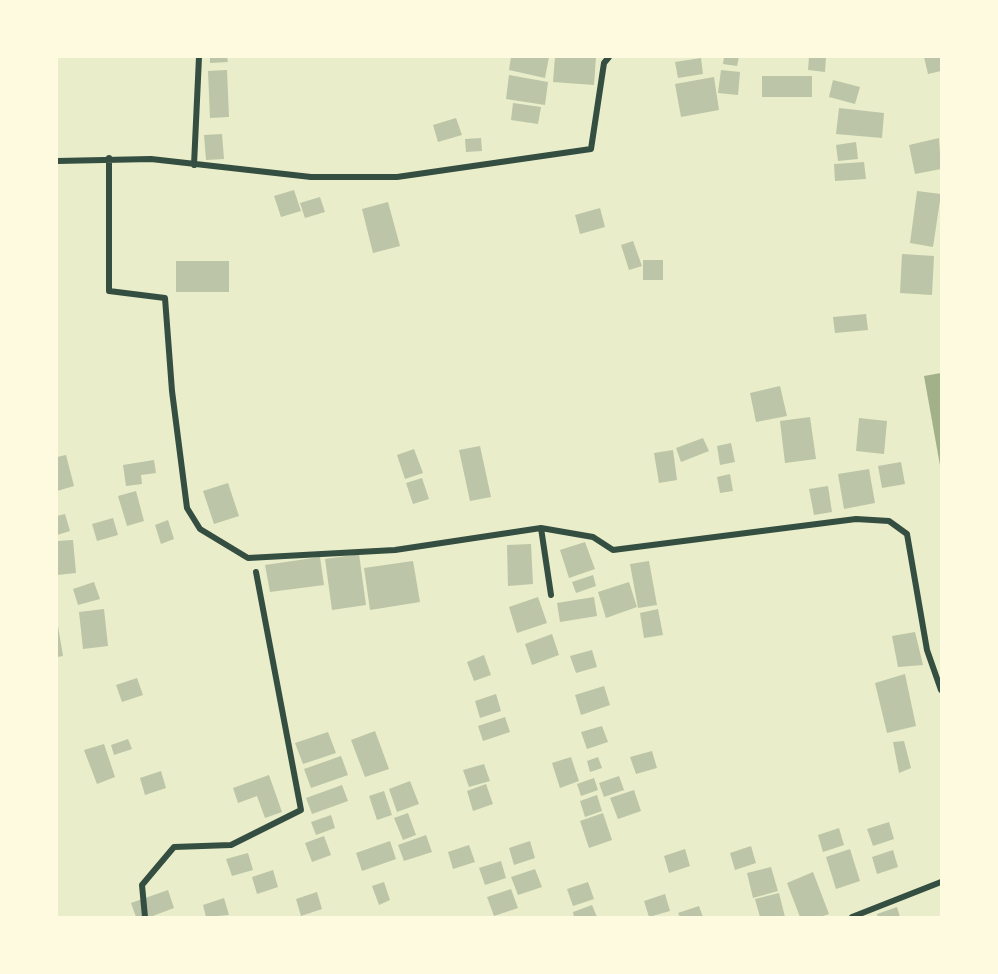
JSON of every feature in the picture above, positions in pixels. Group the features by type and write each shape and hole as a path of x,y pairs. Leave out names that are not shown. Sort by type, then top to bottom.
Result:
{"street":[{"path":"194,165 199,57"},
{"path":"57,161 109,158 151,159 311,177 397,177 591,149 604,63 609,57"},
{"path":"109,158 109,291 165,298 172,391 187,508 200,529 248,558 396,550 541,528 593,537 613,550 856,519 889,522 907,534 927,650 941,690"},
{"path":"541,528 551,595"},
{"path":"145,917 142,885 174,847 231,845 301,810 256,572"},
{"path":"852,917 941,882"}],"shaded area":[{"path":"941,373 941,471 924,376"}],"building":[{"path":"210,57 227,57 228,62 210,63"},
{"path":"511,57 549,57 545,78 509,70"},
{"path":"555,57 596,57 594,85 553,82"},
{"path":"724,57 739,57 737,66 723,64"},
{"path":"809,57 826,57 825,72 808,70"},
{"path":"924,57 941,57 941,71 928,74"},
{"path":"701,58 703,74 678,78 675,62"},
{"path":"227,70 229,117 210,118 208,71"},
{"path":"721,70 740,72 738,95 718,93"},
{"path":"509,75 548,82 545,105 506,99"},
{"path":"762,76 812,76 812,97 762,97"},
{"path":"714,77 719,110 681,117 675,84"},
{"path":"833,80 860,87 855,104 829,97"},
{"path":"513,103 541,107 538,124 511,120"},
{"path":"839,108 884,113 882,138 836,134"},
{"path":"456,118 462,135 438,142 433,125"},
{"path":"222,134 224,159 206,160 204,135"},
{"path":"481,138 482,151 466,152 465,139"},
{"path":"939,138 941,169 915,174 909,145"},
{"path":"856,142 858,159 838,161 836,145"},
{"path":"864,162 866,179 835,181 834,164"},
{"path":"294,190 301,211 281,217 274,196"},
{"path":"917,191 941,194 933,247 910,243"},
{"path":"320,197 325,212 305,218 300,203"},
{"path":"388,202 400,246 373,253 362,209"},
{"path":"600,208 605,227 580,234 575,215"},
{"path":"633,241 642,266 629,270 621,245"},
{"path":"902,254 934,256 932,295 900,293"},
{"path":"643,260 663,260 663,280 643,280"},
{"path":"176,261 229,261 229,292 176,292"},
{"path":"866,314 868,330 835,333 833,317"},
{"path":"780,386 787,416 756,422 750,393"},
{"path":"810,417 816,459 785,463 780,421"},
{"path":"859,418 887,421 884,454 856,451"},
{"path":"703,438 709,451 681,462 676,448"},
{"path":"731,443 735,462 720,465 717,446"},
{"path":"480,446 491,497 470,501 459,450"},
{"path":"414,449 423,473 405,479 397,455"},
{"path":"673,450 677,480 659,483 654,453"},
{"path":"66,455 74,486 57,491 57,457"},
{"path":"154,460 156,473 141,475 142,484 126,486 123,465"},
{"path":"901,462 905,484 882,488 878,466"},
{"path":"869,469 875,503 844,509 838,474"},
{"path":"730,474 733,491 720,493 717,477"},
{"path":"422,478 429,499 413,504 406,483"},
{"path":"228,483 239,516 214,524 203,491"},
{"path":"828,486 832,512 814,515 809,489"},
{"path":"136,491 144,521 127,526 118,496"},
{"path":"65,514 70,531 57,535 57,516"},
{"path":"113,518 118,535 97,541 92,524"},
{"path":"168,520 174,539 161,544 155,525"},
{"path":"73,540 76,573 57,575 57,541"},
{"path":"585,542 595,569 569,578 560,550"},
{"path":"531,544 533,584 508,586 507,545"},
{"path":"359,554 366,605 332,610 325,559"},
{"path":"320,557 324,585 270,592 265,565"},
{"path":"413,561 420,602 370,610 364,568"},
{"path":"649,561 657,605 638,608 630,564"},
{"path":"593,575 596,586 576,593 572,582"},
{"path":"94,582 100,599 78,605 73,589"},
{"path":"629,582 637,607 606,618 598,592"},
{"path":"538,597 547,623 517,633 509,607"},
{"path":"594,597 597,616 560,622 557,603"},
{"path":"104,609 108,646 83,649 79,612"},
{"path":"658,609 663,635 644,638 640,613"},
{"path":"57,620 63,656 57,657"},
{"path":"915,632 923,665 898,667 892,636"},
{"path":"552,634 559,655 532,665 525,644"},
{"path":"592,650 597,667 576,673 570,656"},
{"path":"484,655 491,675 474,681 467,662"},
{"path":"905,674 916,726 887,733 875,683"},
{"path":"137,678 143,695 122,702 116,685"},
{"path":"604,686 610,705 581,715 575,695"},
{"path":"496,694 501,711 480,718 475,701"},
{"path":"505,717 510,732 483,741 478,726"},
{"path":"602,726 608,742 587,749 581,732"},
{"path":"375,731 389,769 365,777 351,740"},
{"path":"328,732 336,753 303,764 295,743"},
{"path":"128,739 132,749 114,755 111,745"},
{"path":"904,741 911,768 899,773 893,742"},
{"path":"104,744 115,777 97,784 84,750"},
{"path":"652,751 657,768 636,774 630,757"},
{"path":"341,756 348,775 311,788 304,769"},
{"path":"571,757 579,781 560,788 552,763"},
{"path":"598,757 602,768 590,772 587,761"},
{"path":"484,764 490,781 469,787 463,770"},
{"path":"161,771 166,788 145,795 140,778"},
{"path":"269,775 282,812 265,818 257,796 238,803 233,788"},
{"path":"619,776 624,790 604,797 599,783"},
{"path":"594,778 598,790 581,796 577,784"},
{"path":"410,781 419,804 397,812 389,789"},
{"path":"486,784 493,804 473,811 467,791"},
{"path":"342,785 348,801 312,814 306,798"},
{"path":"634,790 641,811 618,819 610,798"},
{"path":"384,791 392,815 377,820 369,796"},
{"path":"597,795 602,811 585,817 580,801"},
{"path":"408,813 416,835 403,840 394,818"},
{"path":"603,813 612,840 589,848 580,821"},
{"path":"331,815 335,828 316,835 311,822"},
{"path":"889,822 894,839 873,846 867,829"},
{"path":"839,828 844,845 823,852 818,835"},
{"path":"426,835 432,852 404,861 398,845"},
{"path":"324,836 331,855 312,862 305,843"},
{"path":"390,841 396,859 362,871 356,853"},
{"path":"530,841 535,858 514,865 509,848"},
{"path":"469,845 475,862 453,869 448,852"},
{"path":"751,846 756,863 735,870 730,853"},
{"path":"685,849 690,866 669,873 664,856"},
{"path":"850,849 860,881 836,889 826,857"},
{"path":"893,850 898,867 877,874 872,857"},
{"path":"248,853 253,870 232,876 226,859"},
{"path":"501,861 506,878 485,885 479,868"},
{"path":"771,867 778,891 753,898 747,873"},
{"path":"535,869 542,887 518,895 511,877"},
{"path":"273,870 278,887 257,894 252,877"},
{"path":"813,872 829,914 820,917 800,917 787,883"},
{"path":"384,882 390,900 379,905 372,886"},
{"path":"588,882 594,899 573,906 567,889"},
{"path":"511,889 518,908 494,916 487,897"},
{"path":"168,890 174,908 150,917 136,917 131,903"},
{"path":"317,892 322,909 301,916 296,899"},
{"path":"779,893 785,917 760,917 755,899"},
{"path":"665,894 670,911 649,917 644,901"},
{"path":"224,898 229,915 206,917 203,905"},
{"path":"592,905 597,917 574,917 573,912"},
{"path":"699,906 703,917 680,917 678,913"},
{"path":"897,907 900,917 878,917 877,914"}]}
